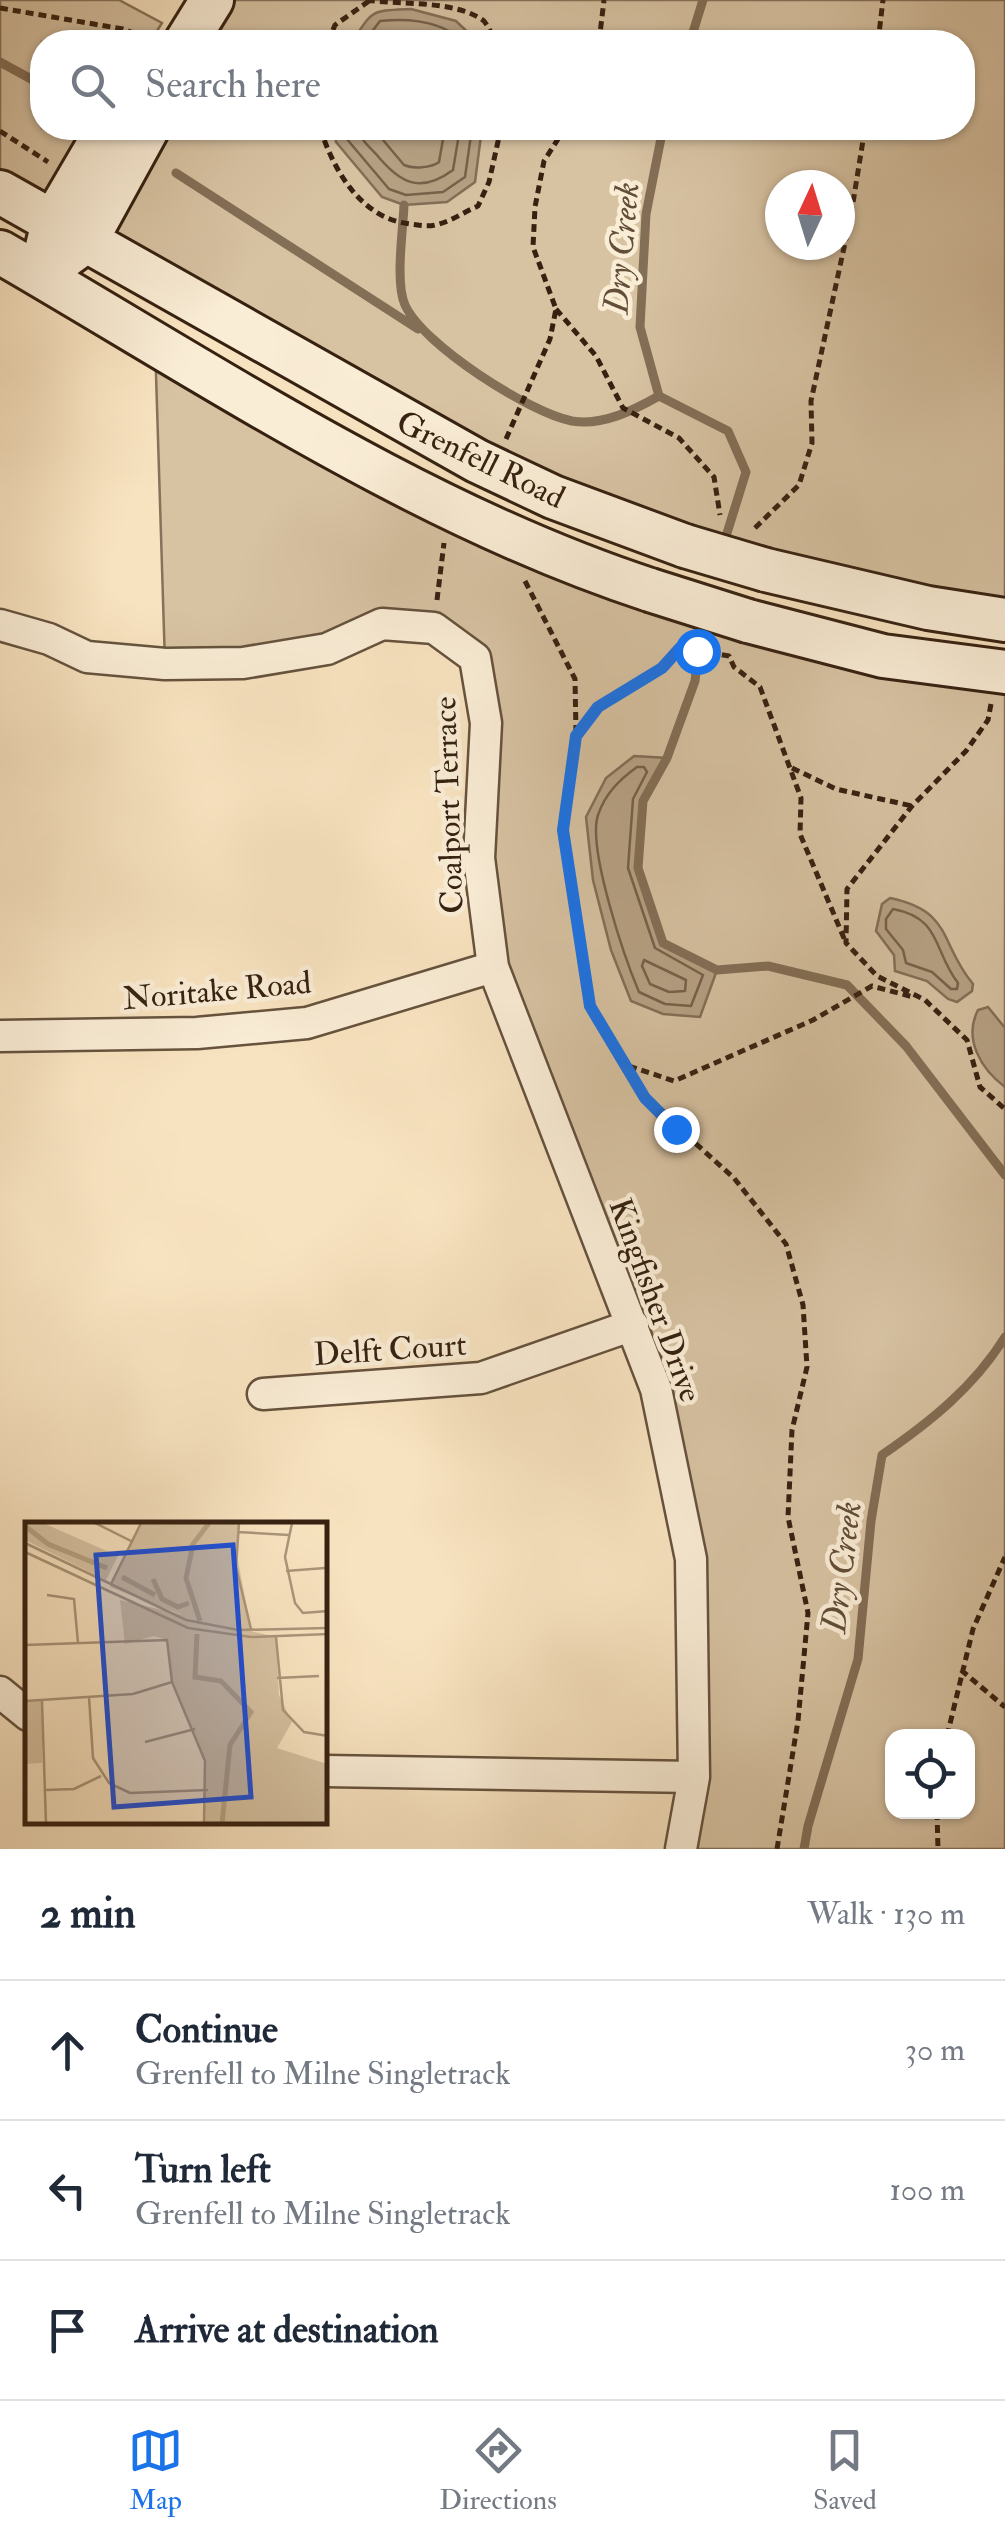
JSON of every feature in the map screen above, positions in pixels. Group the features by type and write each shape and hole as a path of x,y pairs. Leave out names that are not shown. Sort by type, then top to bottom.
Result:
{"main road":[{"path":"188,30 212,0"},
{"path":"69,232 104,140"},
{"path":"40,276 139,140"},
{"name":"Grenfell Road","path":"0,192 477,460 553,497 685,546 758,552 928,608 1005,620"},
{"name":"Grenfell Road","path":"0,252 399,483 540,548 650,590 748,621 883,656 998,672"}],"street":[{"path":"0,625 49,639 87,657 165,664 243,663 328,649 382,624 434,628"},
{"name":"Coalport Terrace","path":"434,628 474,658 486,722 479,858 493,967"},
{"name":"Noritake Road","path":"0,1036 198,1033 307,1022 493,967"},
{"name":"Kingfisher Drive","path":"493,967 656,1389 691,1559 694,1777 682,1849"},
{"name":"Delft Court","path":"263,1394 481,1378 633,1326"},
{"path":"0,1692 25,1713"},
{"path":"328,1772 694,1777"}],"path":[{"path":"333,30 368,0 442,4 468,10 489,30"},
{"path":"600,30 604,0"},
{"path":"879,30 883,0"},
{"path":"0,8 128,30"},
{"path":"324,140 347,183 378,216 395,222 438,224 478,206 489,182 498,140"},
{"path":"557,140 544,160 533,248 556,308 596,356 623,408 680,438 714,476 720,515"},
{"path":"758,552 764,516 799,484 812,442 811,401 852,214 863,140"},
{"path":"505,439 550,339 556,308"},
{"path":"434,628 444,543"},
{"path":"521,575 574,679 576,736 563,830 590,1006 645,1098 734,1178 786,1244 803,1305 806,1367 792,1430 788,1517 808,1613 798,1722 777,1849"},
{"path":"576,736 598,707 662,668 680,648 729,656 734,667 760,687 801,798 800,834 846,943 876,976 925,1000 967,1040 980,1087 1005,1108"},
{"path":"846,943 847,888 912,806 966,751 988,720 998,672"},
{"path":"789,767 836,789 912,806"},
{"path":"628,1066 674,1081 813,1020 872,986 925,1000"},
{"path":"948,1729 973,1629 1005,1557"},
{"path":"961,1670 1005,1708"},
{"path":"937,1819 938,1849"}],"shaded area":[{"path":"0,0 119,0 162,23 158,30 30,30 30,140 90,140 49,198 0,178"},
{"path":"212,0 1005,0 1005,620 666,540 86,241 137,140 975,140 975,30 193,30"},
{"path":"155,342 509,534 1005,672 1005,1849 681,1849 691,1559 633,1325 493,967 475,658 434,628 165,664"}],"water":[{"path":"411,9 456,21 465,30 360,30 374,14"},
{"path":"480,140 475,182 447,202 404,205 382,197 336,142"},
{"path":"634,756 667,758 643,801 638,867 663,943 717,970 700,1017 663,1014 631,1001 611,950 593,880 586,817 606,778"},
{"path":"890,898 925,911 935,920 973,984 972,991 957,1002 927,981 895,971 894,955 876,931 882,904"},
{"path":"988,1007 1005,1028 1005,1087 982,1062 974,1042 978,1010"}],"waterway":[{"name":"Dry Creek","path":"694,30 703,0"},
{"path":"0,62 30,78"},
{"name":"Dry Creek","path":"661,140 646,214 640,327 659,396 728,431 746,472 723,546"},
{"path":"176,173 418,329"},
{"path":"404,205 400,271 405,305 433,339 479,375 531,405 572,421 607,419 659,396"},
{"name":"Dry Creek","path":"702,618 695,681 667,758 643,801 638,868 663,943 717,970 768,966 847,985 906,1046 1005,1175"},
{"name":"Dry Creek","path":"804,1849 858,1659 871,1521 882,1455 950,1402 1005,1337"}],"route":[{"path":"676,1129 645,1098 590,1006 563,830 576,736 598,707 662,668 680,648 697,651"}]}
